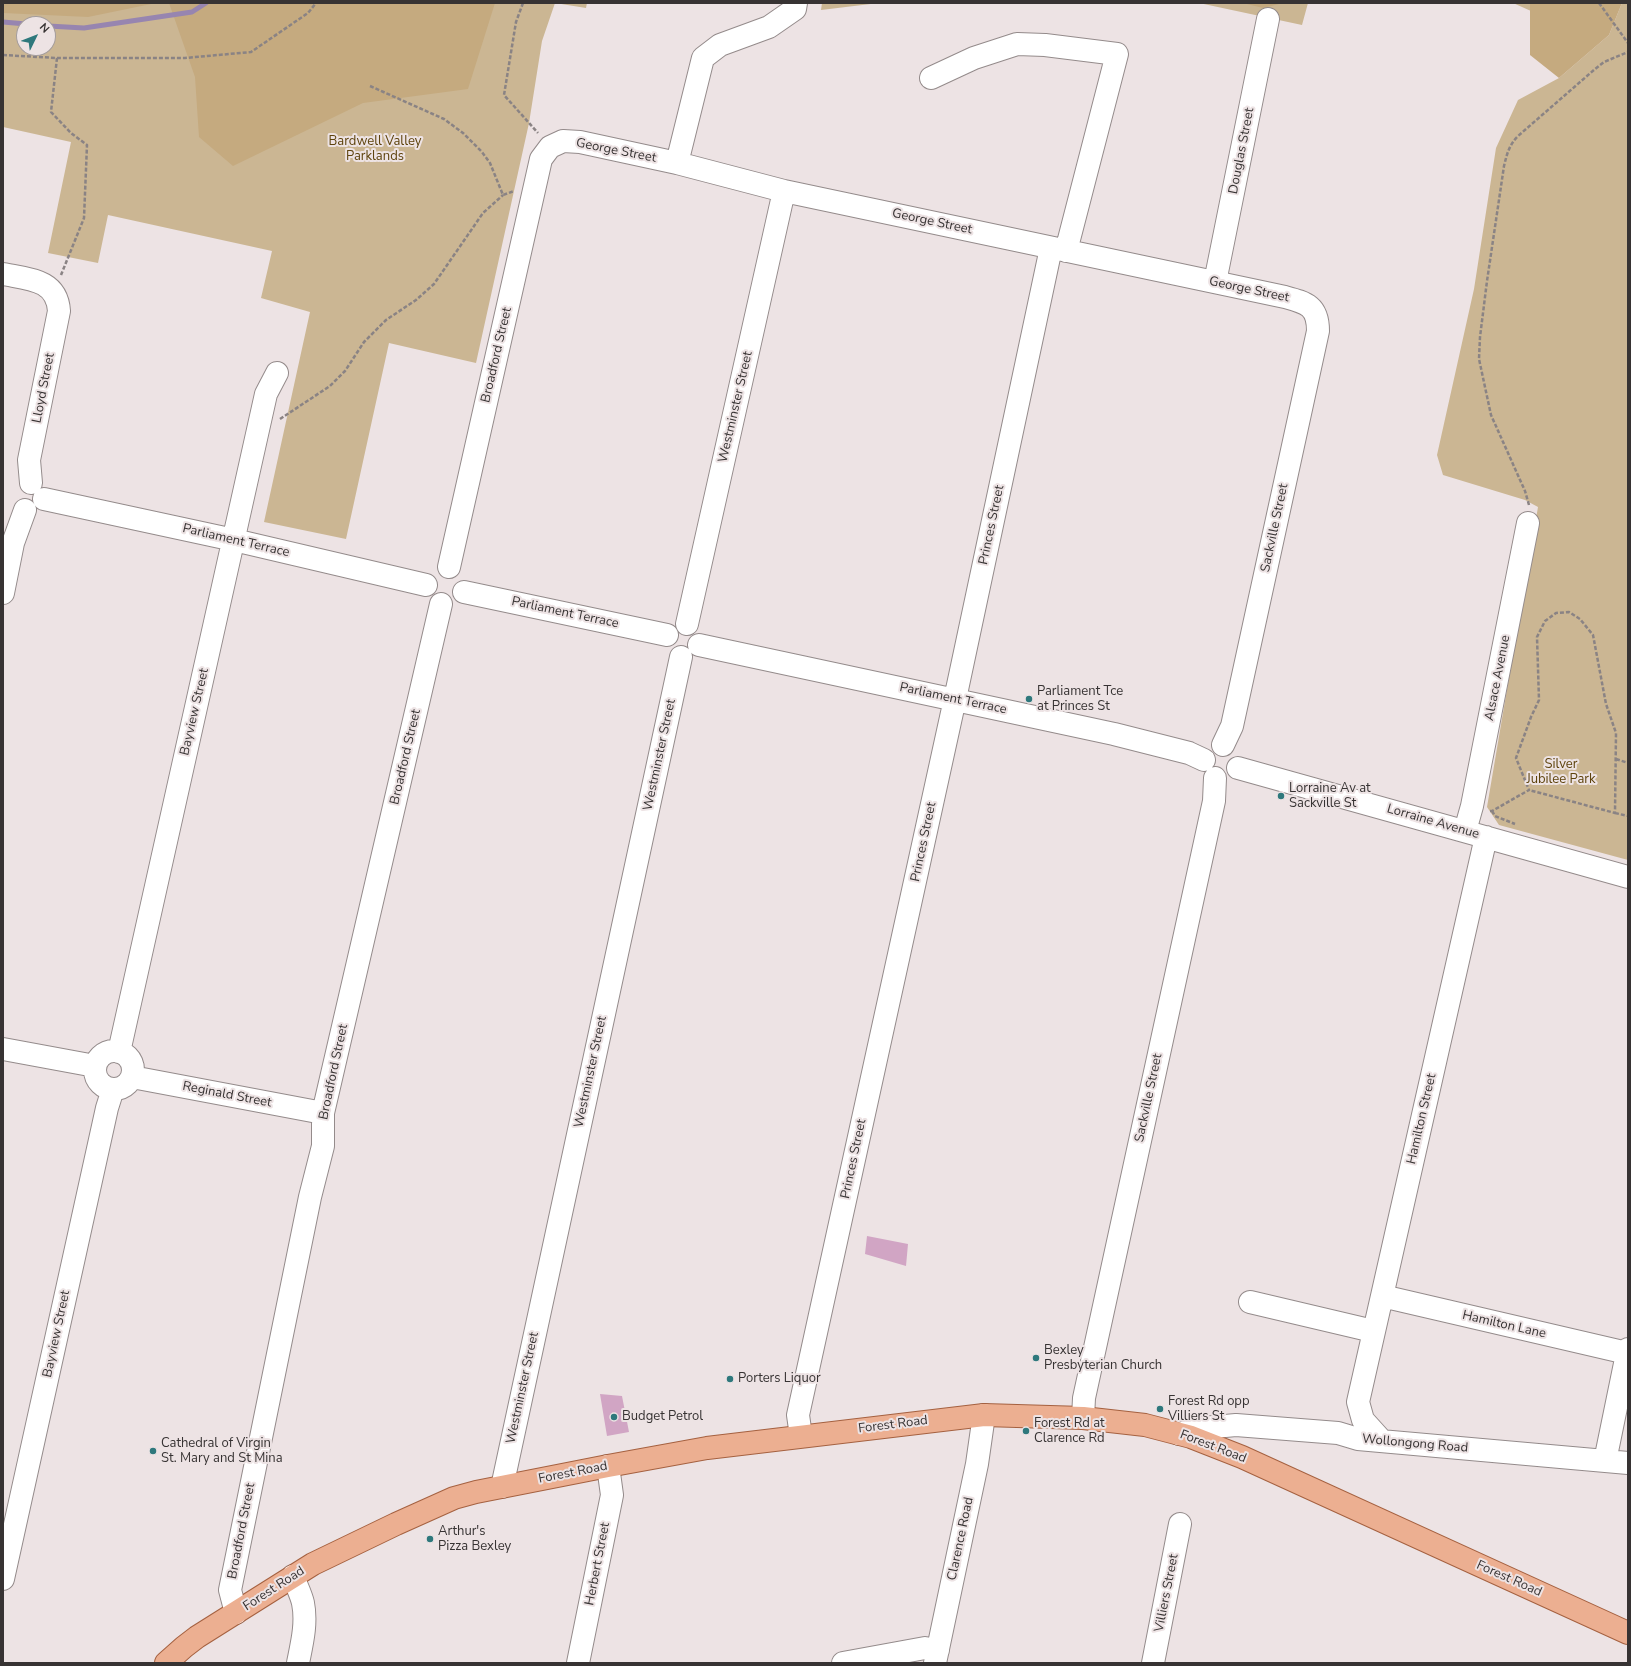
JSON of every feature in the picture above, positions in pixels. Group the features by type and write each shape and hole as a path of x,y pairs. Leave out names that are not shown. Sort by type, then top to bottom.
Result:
{"main road":[{"name":"Forest Road","path":"166,1663 184,1647 293,1576 330,1555 439,1504 476,1492 707,1448 984,1415 1083,1418 1144,1425 1198,1439 1242,1457 1628,1633"}],"street":[{"path":"676,163 703,58 720,45 769,27 795,9 796,3"},
{"name":"Douglas Street","path":"1215,282 1268,19"},
{"name":"Princes Street","path":"801,1436 798,1415 955,699 1059,249 1117,54 1045,45 1017,44 974,58 931,78"},
{"name":"George Street","path":"550,147 563,141 580,142 676,163 784,191 1304,302 1313,310"},
{"name":"Broadford Street","path":"449,567 541,159 550,147"},
{"name":"Westminster Street","path":"687,624 784,191"},
{"path":"3,274 37,281 54,293"},
{"name":"Lloyd Street","path":"38,491 29,460 59,311 58,300 54,293"},
{"name":"Sackville Street","path":"1222,745 1232,726 1318,331 1318,320 1313,310"},
{"name":"Bayview Street","path":"119,1052 259,424 266,394 277,373"},
{"path":"3,593 13,543 26,510 31,511 42,505 38,491"},
{"name":"Parliament Terrace","path":"38,491 234,540 426,585"},
{"name":"Alsace Avenue","path":"1465,831 1474,798 1528,523"},
{"path":"440,567 449,567 455,569 461,575 464,581 464,592 456,602 441,604 432,599 428,594 426,585 428,578 434,570 440,567"},
{"name":"Parliament Terrace","path":"464,592 667,635"},
{"name":"Broadford Street","path":"236,1613 230,1590 310,1197 323,1146 323,1114 441,604"},
{"path":"676,624 687,624 693,626 697,632 699,645 692,654 681,657 670,651 667,646 667,635 669,630 676,624"},
{"name":"Parliament Terrace","path":"699,645 1114,734 1188,753 1210,769"},
{"name":"Westminster Street","path":"502,1487 681,657"},
{"path":"1222,745 1232,749 1238,757 1238,768 1231,777 1226,779 1210,769 1209,751 1222,745"},
{"name":"Lorraine Avenue","path":"1238,768 1628,877"},
{"name":"Sackville Street","path":"1083,1418 1085,1396 1214,801 1210,769"},
{"name":"Hamilton Street","path":"1382,1441 1363,1420 1358,1402 1486,837"},
{"path":"3,1049 95,1066"},
{"path":"119,1052 125,1055 131,1062 133,1068 132,1077 127,1085 121,1088 106,1088 96,1077 95,1066 98,1060 106,1053 119,1052"},
{"name":"Reginald Street","path":"132,1077 323,1114"},
{"name":"Bayview Street","path":"3,1579 112,1089"},
{"name":"Hamilton Lane","path":"1382,1296 1628,1351"},
{"path":"1250,1302 1373,1331"},
{"path":"1605,1461 1628,1351"},
{"name":"Hamilton Street","path":"1338,1432 1347,1414 1358,1402"},
{"name":"Clarence Road","path":"936,1656 978,1464 984,1415"},
{"name":"Wollongong Road","path":"1179,1434 1203,1428 1236,1425 1338,1432 1358,1439 1628,1463"},
{"name":"Herbert Street","path":"578,1663 612,1495 608,1466"},
{"name":"Villiers Street","path":"1153,1663 1180,1524"},
{"path":"293,1576 303,1601 304,1612 304,1636 298,1663"},
{"path":"843,1663 925,1648 936,1656"}],"path":[{"path":"3,55 57,58 185,58 251,52 308,13 316,3"},
{"path":"523,3 516,22 504,95 550,147"},
{"path":"1599,3 1628,43"},
{"path":"1528,523 1529,500 1491,414 1479,359 1480,337 1487,281 1507,151 1518,136 1595,69 1604,62 1628,52"},
{"path":"54,293 84,218 87,145 71,133 51,112 57,58"},
{"path":"370,86 444,119 463,133 482,152 490,163 502,195"},
{"path":"259,424 271,425 330,386 345,371 364,342 386,320 416,300 434,284 483,213 502,195 535,185"},
{"path":"1529,790 1516,758 1531,717 1540,700 1537,637 1544,621 1556,613 1569,612 1580,619 1592,635 1606,704 1616,733 1615,813"},
{"path":"1616,759 1628,763"},
{"path":"1492,811 1529,790 1628,816"}],"green space":[{"name":"Bardwell Valley Parklands","path":"3,3 555,3 542,41 529,123 476,363 389,343 346,539 264,522 310,312 261,298 272,251 108,215 98,263 48,253 71,142 3,127"},
{"path":"555,3 587,3 586,8"},
{"path":"822,3 879,3 821,10"},
{"path":"1199,3 1308,3 1302,25"},
{"path":"1513,3 1530,3 1531,11"},
{"name":"Silver Jubilee Park","path":"1622,3 1628,3 1628,860 1499,825 1487,807 1538,507 1525,500 1443,475 1437,455 1474,289 1496,148 1518,100 1559,78 1609,35"}],"shaded area":[{"path":"3,3 156,3 88,17 3,13"},
{"path":"169,3 495,3 468,89 363,103 233,166 199,137 195,77"},
{"path":"1243,3 1283,3 1263,8"},
{"path":"1530,3 1622,3 1609,35 1559,78 1530,55"}],"building":[{"path":"867,1236 908,1244 906,1266 865,1254"},
{"path":"600,1394 622,1396 629,1432 607,1436"}],"waterway":[{"path":"56,26 84,28 192,12 206,3"},
{"path":"3,22 16,23"}],"place":[{"name":"Parliament Tce at Princes St","path":"1029,699"},
{"name":"Lorraine Av at Sackville St","path":"1281,796"},
{"name":"Bexley Presbyterian Church","path":"1036,1358"},
{"name":"Porters Liquor","path":"730,1379"},
{"name":"Forest Rd opp Villiers St","path":"1160,1409"},
{"name":"Budget Petrol","path":"614,1417"},
{"name":"Forest Rd at Clarence Rd","path":"1026,1431"},
{"name":"Cathedral of Virgin St. Mary and St Mina","path":"153,1451"},
{"name":"Arthur's Pizza Bexley","path":"430,1539"}]}
